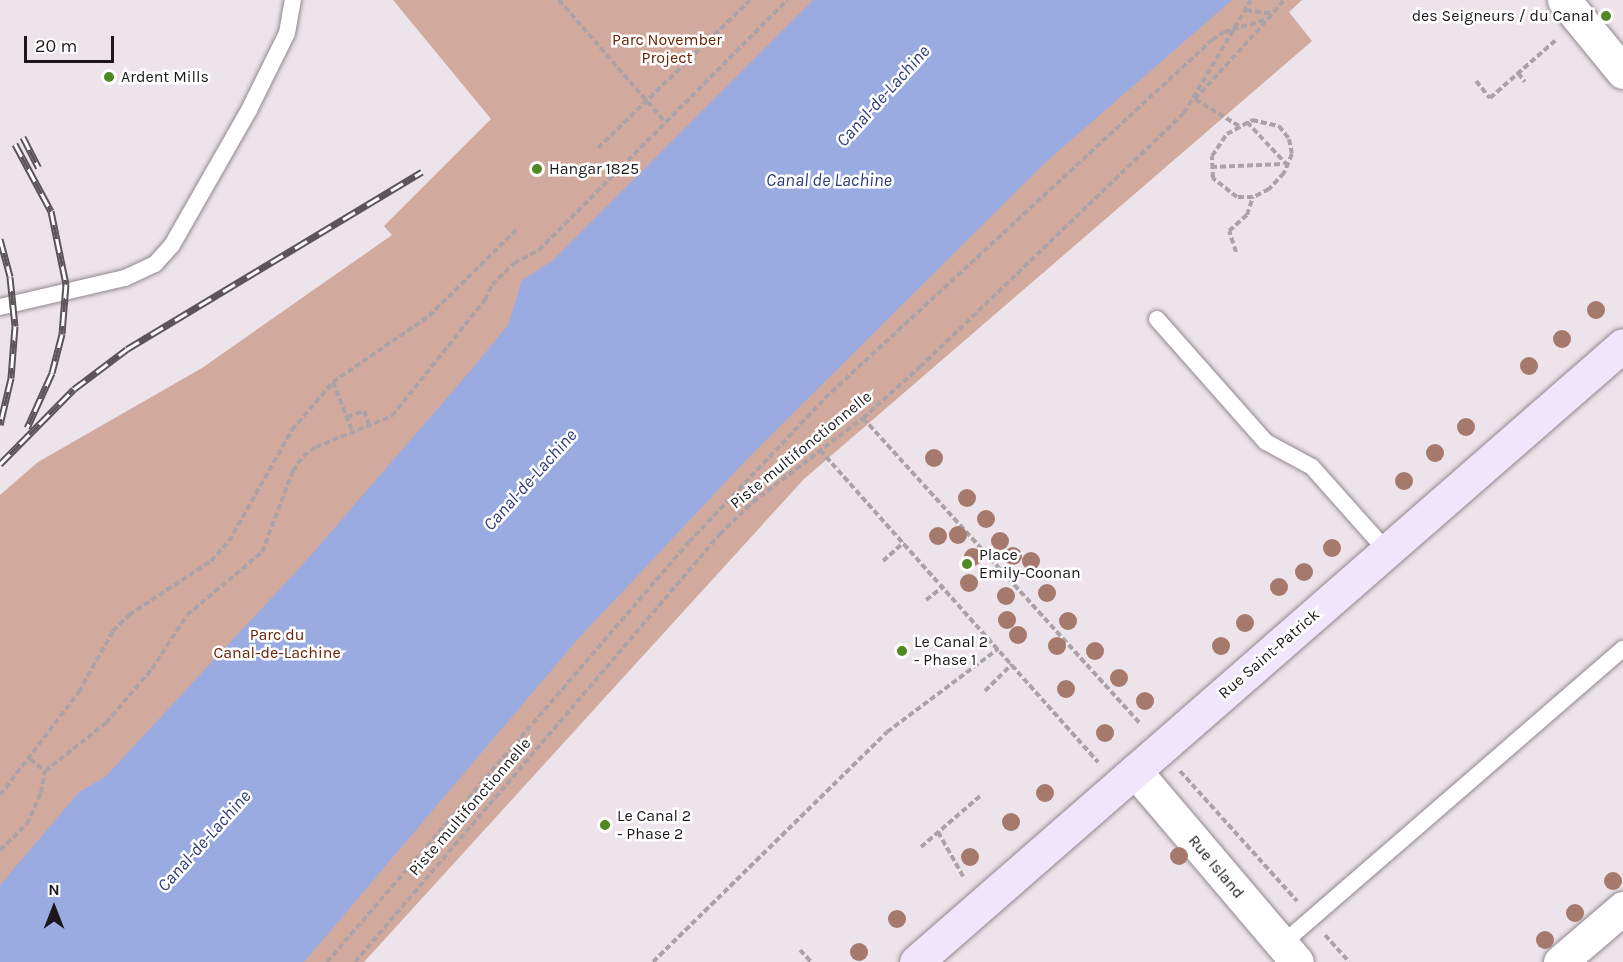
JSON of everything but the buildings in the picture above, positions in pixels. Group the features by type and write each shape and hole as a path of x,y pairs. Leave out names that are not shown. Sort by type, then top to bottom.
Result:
{"main road":[{"name":"Rue Saint-Patrick","path":"916,962 1623,345"}],"street":[{"path":"1564,0 1623,72"},
{"name":"Rue Island","path":"1135,771 1290,953"},
{"path":"1560,962 1623,908"}],"lane":[{"path":"0,307 125,279 155,264 172,245 249,110 287,33 293,0"},
{"path":"1157,319 1266,442 1312,467 1386,550"},
{"path":"1290,953 1623,649"}],"path":[{"path":"559,0 645,102 665,122"},
{"path":"598,148 750,0"},
{"path":"0,850 27,824 41,793 45,771 106,723 152,669 187,615 249,567 262,552 293,471 303,456 316,447 370,427 392,416 485,300 492,285 514,262 539,250 787,0"},
{"name":"Piste multifonctionnelle","path":"355,962 720,534 753,502 863,418 1000,291 1195,99 1237,29 1251,0"},
{"path":"1239,126 1195,99 1274,14 1284,0"},
{"path":"1246,10 1274,14"},
{"path":"327,962 689,542 825,398 1212,40 1268,19"},
{"path":"1476,81 1490,99 1560,37"},
{"path":"1518,73 1526,81"},
{"path":"1271,121 1285,132 1291,146 1288,166 1276,183 1253,197 1228,194 1213,178 1211,167 1218,145 1239,126 1247,122 1271,121"},
{"path":"1247,122 1282,164"},
{"path":"1211,167 1282,164 1288,166"},
{"path":"1236,252 1229,231 1247,215 1253,197"},
{"path":"0,795 30,759 79,692 113,631 136,609 211,561 230,541 292,430 333,382 429,316 517,229"},
{"path":"333,382 353,433"},
{"path":"347,417 364,411 370,427"},
{"path":"863,418 1139,724"},
{"path":"820,450 944,586 1098,762"},
{"path":"883,561 904,542"},
{"path":"926,600 944,586"},
{"path":"653,962 887,732 998,649"},
{"path":"985,691 1012,664"},
{"path":"30,759 45,771"},
{"path":"1186,777 1276,876"},
{"path":"921,847 980,796"},
{"path":"938,832 964,878"},
{"path":"1326,937 1349,962"},
{"path":"800,950 811,962"}],"green space":[{"name":"Parc du Canal-de-Lachine","path":"393,0 1302,0 1289,12 1312,41 804,479 364,962 0,962 0,495 38,462 202,368 392,235 384,226 491,119"}],"water":[{"name":"Canal de Lachine","path":"813,0 1232,0 1048,160 749,457 577,640 304,962 0,962 0,885 79,792 105,777 304,563 471,370 508,325 522,280 552,261"}],"railway":[{"path":"23,137 38,167"},
{"path":"15,144 51,211 66,284 62,334 52,373 27,428"},
{"path":"0,464 74,389 127,349 422,172"},
{"path":"0,239 10,277 15,326 11,378 0,425"}],"place":[{"name":"des Seigneurs / du Canal","path":"1606,16"},
{"name":"Ardent Mills","path":"109,77"},
{"name":"Hangar 1825","path":"537,169"},
{"name":"Place Emily-Coonan","path":"967,564"},
{"name":"Le Canal 2 - Phase 1","path":"902,651"},
{"name":"Le Canal 2 - Phase 2","path":"605,825"}],"park label":[{"name":"Parc November Project","path":"667,49"}],"water label":[{"name":"Canal-de-Lachine","path":"883,96"},
{"name":"Canal-de-Lachine","path":"530,480"},
{"name":"Canal-de-Lachine","path":"204,841"}]}
